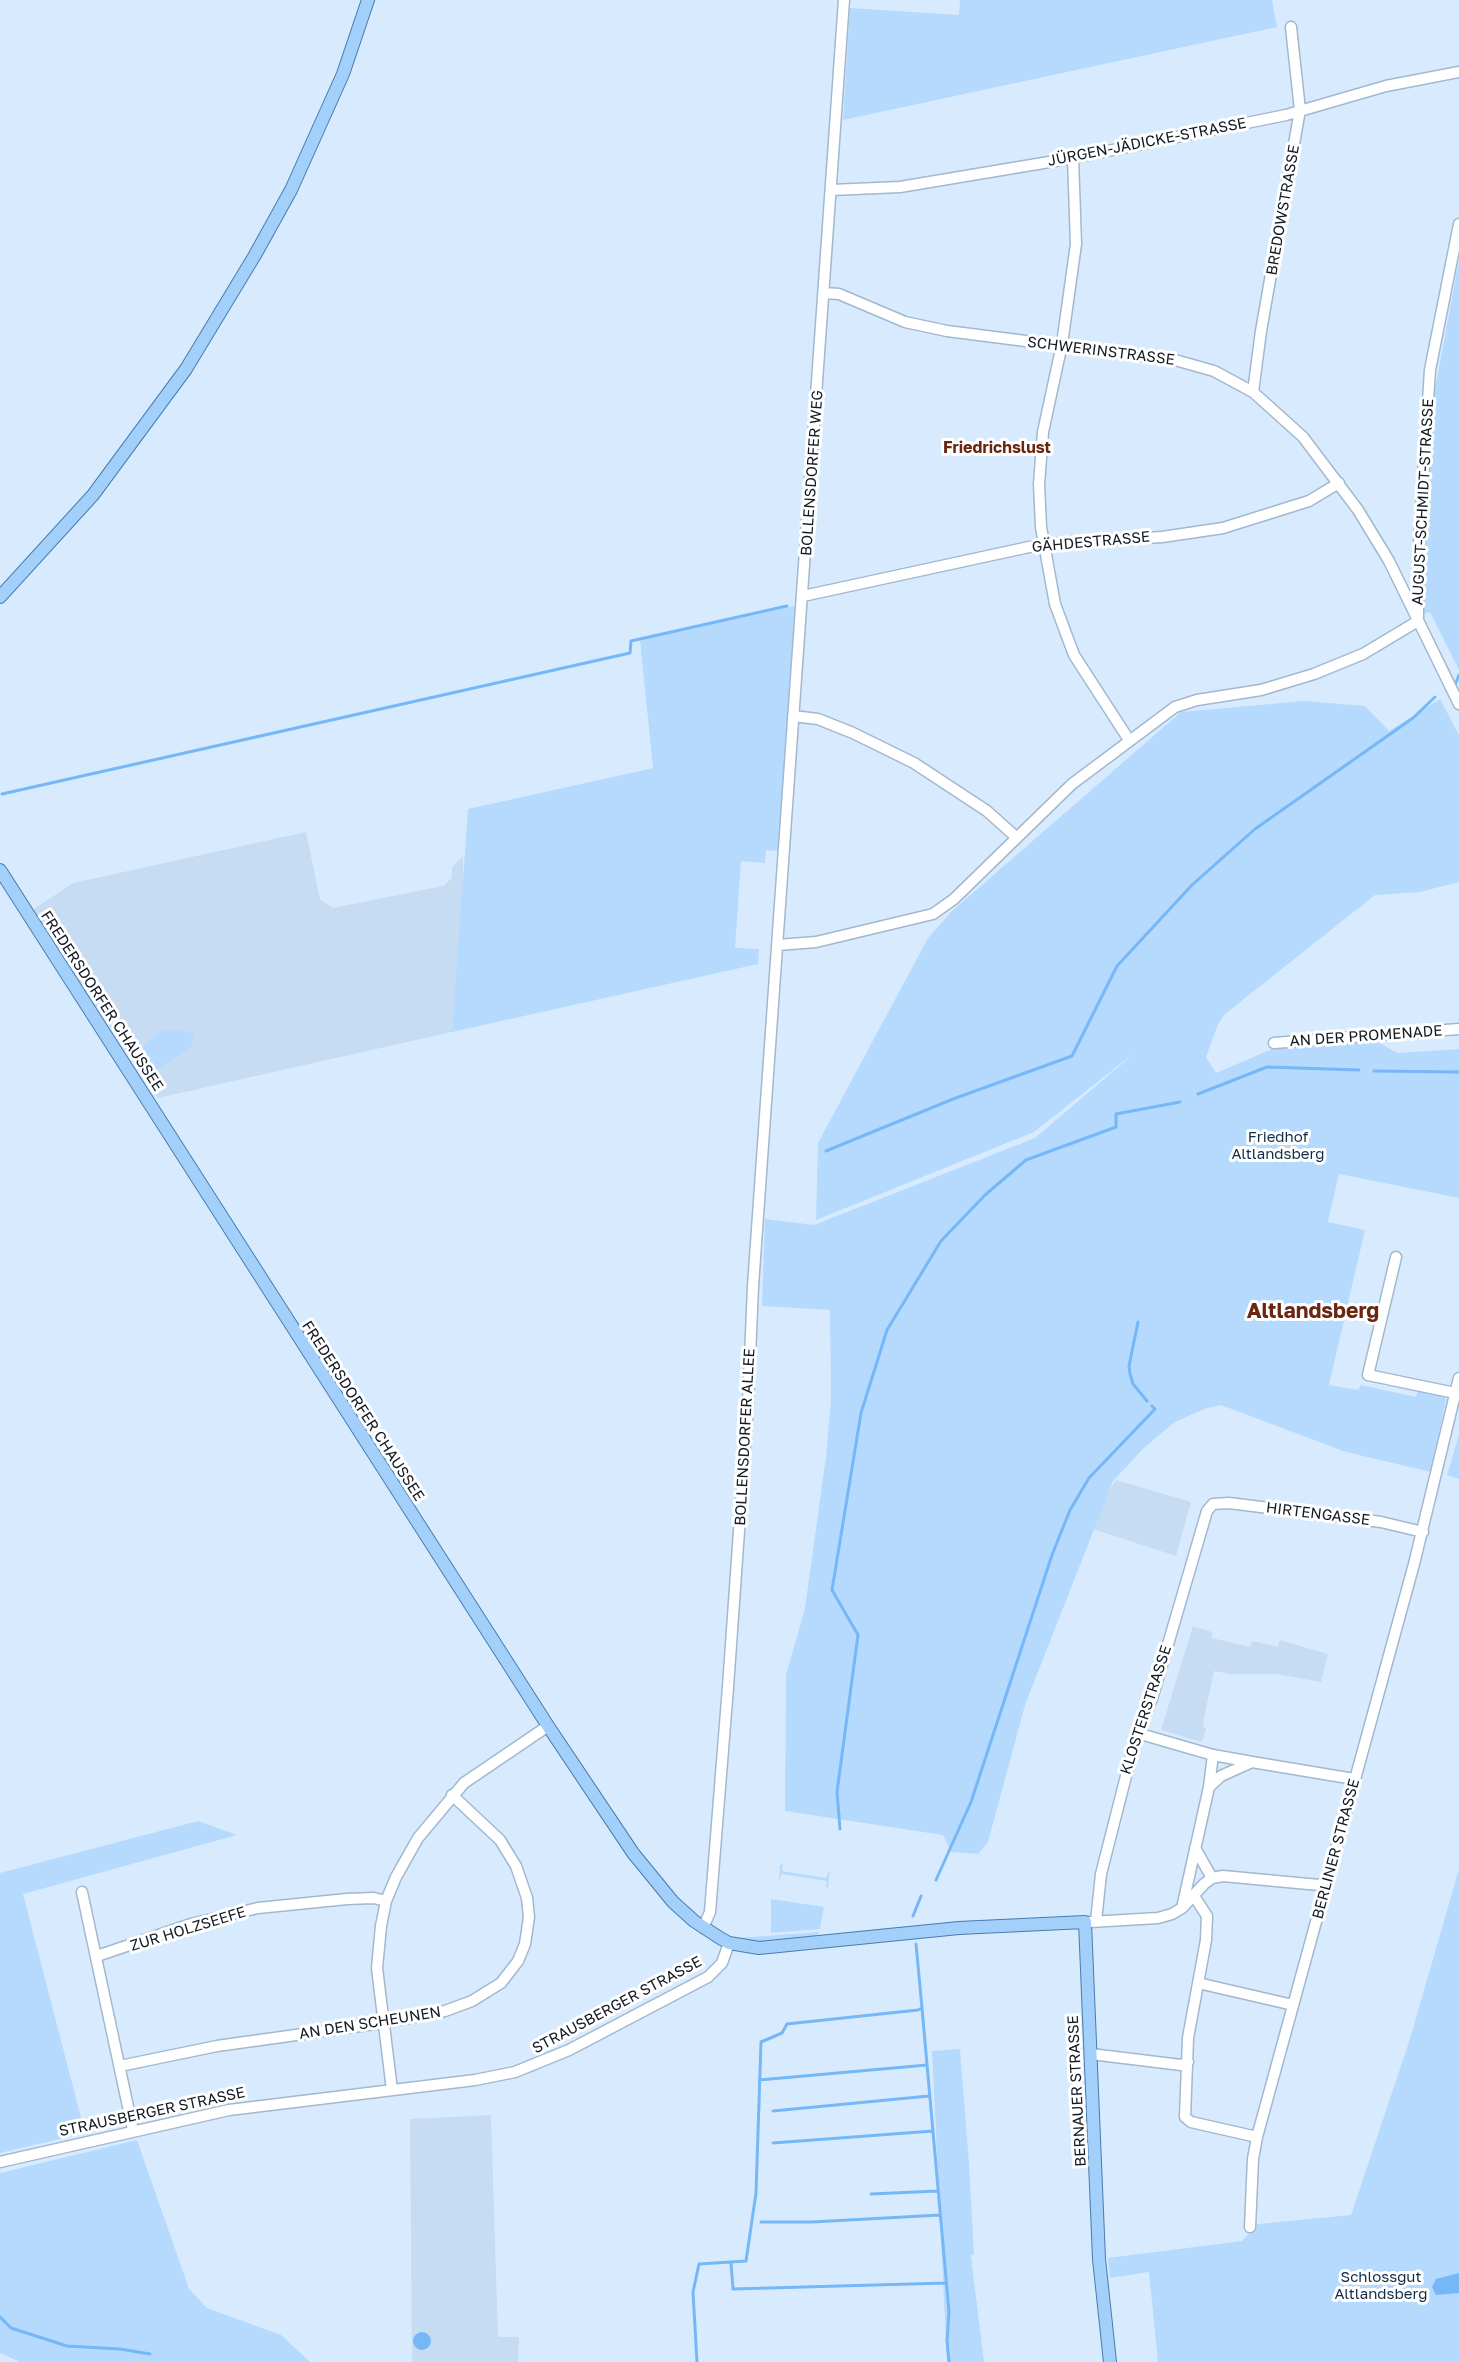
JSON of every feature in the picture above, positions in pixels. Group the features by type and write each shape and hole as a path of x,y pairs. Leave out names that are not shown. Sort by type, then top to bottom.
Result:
{"main road":[{"path":"0,597 93,495 186,369 255,255 291,190 343,74 368,0"},
{"name":"FREDERSDORFER CHAUSSEE","path":"0,870 548,1726 651,1879 703,1928 729,1943"},
{"path":"729,1943 773,1948 928,1931 1091,1922"},
{"name":"BERNAUER STRASSE","path":"1091,1922 1091,2054 1099,2259 1110,2362"}],"street":[{"name":"BOLLENSDORFER WEG","path":"778,945 844,0"},
{"name":"BREDOWSTRASSE","path":"1253,392 1261,331 1299,110 1291,27"},
{"name":"JÜRGEN-JÄDICKE-STRASSE","path":"831,190 900,188 1073,158 1286,115 1386,86 1459,72"},
{"path":"1073,158 1076,244 1062,344 1046,409 1038,503 1043,544 1055,604 1074,655 1129,740"},
{"name":"AUGUST-SCHMIDT-STRASSE","path":"778,945 816,942 933,914 954,900 1065,790 1129,740 1183,704 1261,690 1314,674 1363,654 1418,621 1418,558 1430,370 1459,224"},
{"name":"SCHWERINSTRASSE","path":"824,292 838,294 905,321 947,331 1175,360 1214,371 1253,392 1303,437 1339,483 1389,561 1459,704"},
{"name":"GÄHDESTRASSE","path":"803,596 1043,544 1162,537 1223,528 1309,501 1339,483"},
{"path":"793,716 818,719 853,733 914,764 987,811 1016,837"},
{"name":"BOLLENSDORFER ALLEE","path":"703,1928 710,1912 726,1710 748,1404 753,1286 778,945"},
{"name":"AN DER PROMENADE","path":"1274,1043 1459,1029"},
{"path":"1396,1257 1368,1375 1455,1394"},
{"name":"BERLINER STRASSE","path":"1250,2227 1253,2159 1257,2137 1423,1532 1459,1378"},
{"name":"HIRTENGASSE","path":"1213,1504 1229,1503 1381,1522 1423,1532"},
{"name":"KLOSTERSTRASSE","path":"1091,1922 1137,1733 1150,1706 1207,1511 1213,1504"},
{"path":"392,2090 377,1968 386,1901 408,1853 452,1795 479,1770 548,1726"},
{"path":"1137,1733 1214,1755 1354,1779"},
{"path":"1182,1908 1214,1755"},
{"path":"1209,1787 1221,1776 1252,1762"},
{"name":"AN DEN SCHEUNEN","path":"120,2066 217,2046 382,2023 446,2011 472,2001 506,1977 518,1961 525,1944 529,1917 527,1898 516,1866 491,1829 452,1795"},
{"path":"1195,1848 1212,1878"},
{"path":"1091,1922 1158,1918 1182,1908 1212,1878 1223,1876 1319,1885 1328,1880"},
{"path":"82,1892 133,2130"},
{"path":"1194,1896 1207,1916 1206,1940 1188,2038 1185,2117 1191,2122 1257,2137"},
{"name":"ZUR HOLZSEEFE","path":"97,1956 191,1924 258,1908 348,1899 374,1898 386,1901"},
{"name":"STRAUSBERGER STRASSE","path":"0,2162 133,2130 248,2107 495,2077 543,2062 708,1977 722,1963 729,1943"},
{"path":"1198,1983 1293,2005"},
{"path":"1091,2054 1180,2065 1188,2062"}],"shaded area":[{"path":"306,832 320,899 333,908 443,886 452,878 452,867 463,856 463,894 452,1032 158,1098 31,911 73,883"},
{"path":"1116,1480 1191,1502 1176,1556 1090,1528 1097,1508"},
{"path":"1193,1626 1212,1632 1212,1638 1250,1647 1252,1641 1278,1647 1280,1640 1328,1654 1321,1682 1275,1674 1230,1674 1214,1671 1204,1718 1203,1727 1206,1728 1202,1742 1161,1730"},
{"path":"491,2115 498,2337 519,2337 518,2362 412,2362 410,2119"}],"green space":[{"path":"960,0 1272,0 1277,27 843,120 850,8 959,15"},
{"path":"1459,260 1459,670 1430,612 1420,615 1429,422"},
{"path":"795,606 778,851 766,850 765,863 741,861 735,948 759,949 758,964 452,1032 468,809 653,768 640,640"},
{"name":"Friedhof Altlandsberg","path":"1440,699 1459,735 1459,882 1420,892 1375,895 1225,1014 1218,1024 1206,1057 1216,1073 1277,1047 1372,1039 1398,1053 1459,1049 1459,1198 1339,1174 1328,1222 1365,1230 1329,1385 1358,1390 1361,1385 1416,1397 1418,1390 1442,1395 1446,1399 1431,1472 1346,1452 1221,1405 1204,1409 1175,1422 1144,1448 1113,1481 1025,1705 988,1842 978,1854 951,1852 943,1835 785,1811 786,1675 805,1608 826,1457 831,1399 830,1310 762,1306 765,1219 814,1225 1035,1138 1137,1051 1034,1132 816,1220 818,1143 928,938 952,911 1181,712 1304,701 1365,706 1389,731"},
{"path":"182,1030 195,1033 192,1047 146,1076 139,1060 145,1044 161,1031"},
{"path":"1459,1435 1459,1479 1447,1475"},
{"path":"198,1821 237,1835 23,1894 85,2133 0,2153 0,1873"},
{"path":"783,1863 782,1871 826,1878 830,1869 828,1887 826,1888 827,1881 782,1874 779,1881 780,1865"},
{"name":"Schlossgut Altlandsberg","path":"1459,1869 1459,2362 1158,2362 1149,2272 1110,2278 1108,2258 1242,2241 1258,2224 1351,2215 1409,2042"},
{"path":"771,1899 824,1907 820,1929 771,1933"},
{"path":"820,1932 813,1939 764,1942 737,1938"},
{"path":"960,2049 974,2254 971,2256 984,2362 947,2362 932,2051"},
{"path":"137,2140 189,2289 207,2308 281,2335 310,2362 20,2362 0,2353 0,2173"}],"water":[{"path":"1459,2273 1459,2293 1436,2295 1432,2287 1436,2279"},
{"path":"422,2332 428,2335 431,2341 428,2347 422,2350 416,2347 413,2341 416,2335"}],"waterway":[{"path":"2,794 630,653 631,641 787,606"},
{"path":"1455,685 1459,675"},
{"path":"826,1151 953,1099 1072,1056 1117,966 1192,885 1255,829 1413,718 1435,697"},
{"path":"1198,1094 1267,1067 1359,1070"},
{"path":"1374,1071 1459,1072"},
{"path":"840,1829 837,1792 858,1635 832,1590 861,1413 887,1330 941,1241 985,1195 1026,1160 1116,1127 1116,1114 1180,1102"},
{"path":"1138,1322 1129,1366 1133,1384 1147,1401"},
{"path":"936,1880 971,1802 1052,1555 1070,1510 1089,1478 1155,1409 1152,1406"},
{"path":"913,1916 921,1896"},
{"path":"697,2362 693,2292 699,2264 746,2261 756,2193 761,2042 782,2033 787,2024 922,2008 916,1944"},
{"path":"922,2008 949,2312 947,2341 949,2362"},
{"path":"759,2080 927,2065"},
{"path":"773,2111 929,2096"},
{"path":"773,2143 933,2131"},
{"path":"871,2194 938,2191"},
{"path":"761,2222 812,2222 940,2215"},
{"path":"731,2263 733,2289 946,2283"},
{"path":"0,2317 11,2328 67,2346 120,2349 150,2354"}],"district":[{"name":"Friedrichslust","path":"997,448"},
{"name":"Altlandsberg","path":"1313,1311"}]}
